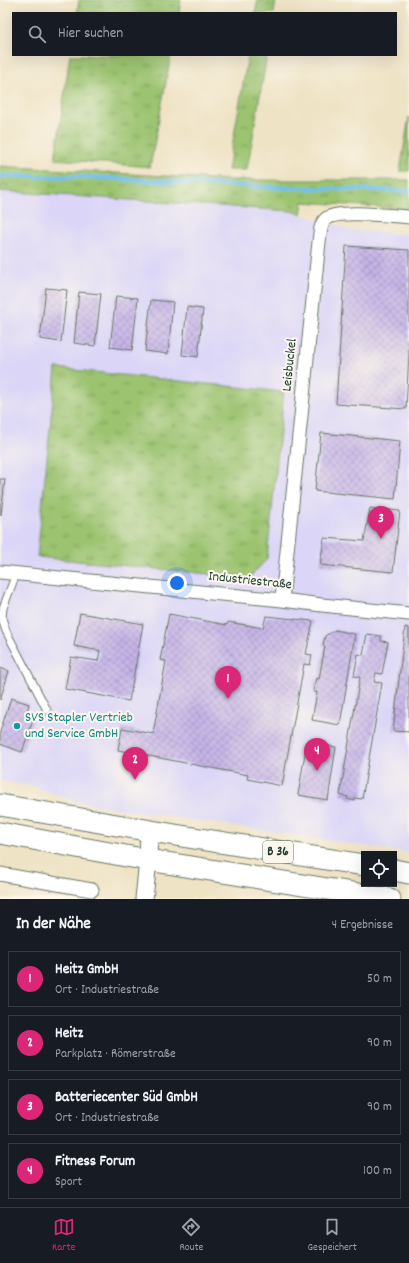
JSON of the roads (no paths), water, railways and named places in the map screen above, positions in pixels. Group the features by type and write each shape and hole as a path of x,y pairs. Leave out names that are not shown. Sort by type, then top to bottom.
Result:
{"main road":[{"name":"B 36","path":"0,805 149,831 361,865"},
{"name":"B 36","path":"0,833 148,860 390,899"},
{"path":"397,871 409,873"}],"street":[{"name":"Leisbuckel","path":"282,600 320,237 323,224 326,218 340,214 409,217"},
{"name":"Industriestraße","path":"0,572 409,614"},
{"path":"144,899 149,831"},
{"path":"0,874 92,890"}],"lane":[{"path":"16,574 3,608 2,618 6,631 47,710"}],"waterway":[{"path":"0,176 85,177 264,187 409,191"}],"place":[{"name":"Batteriecenter Süd GmbH","path":"381,539"},
{"name":"Heitz GmbH","path":"228,699"},
{"name":"SVS Stapler Vertrieb und Service GmbH","path":"17,726"},
{"name":"Fitness Forum","path":"317,771"},
{"name":"Heitz","path":"135,780"}]}
